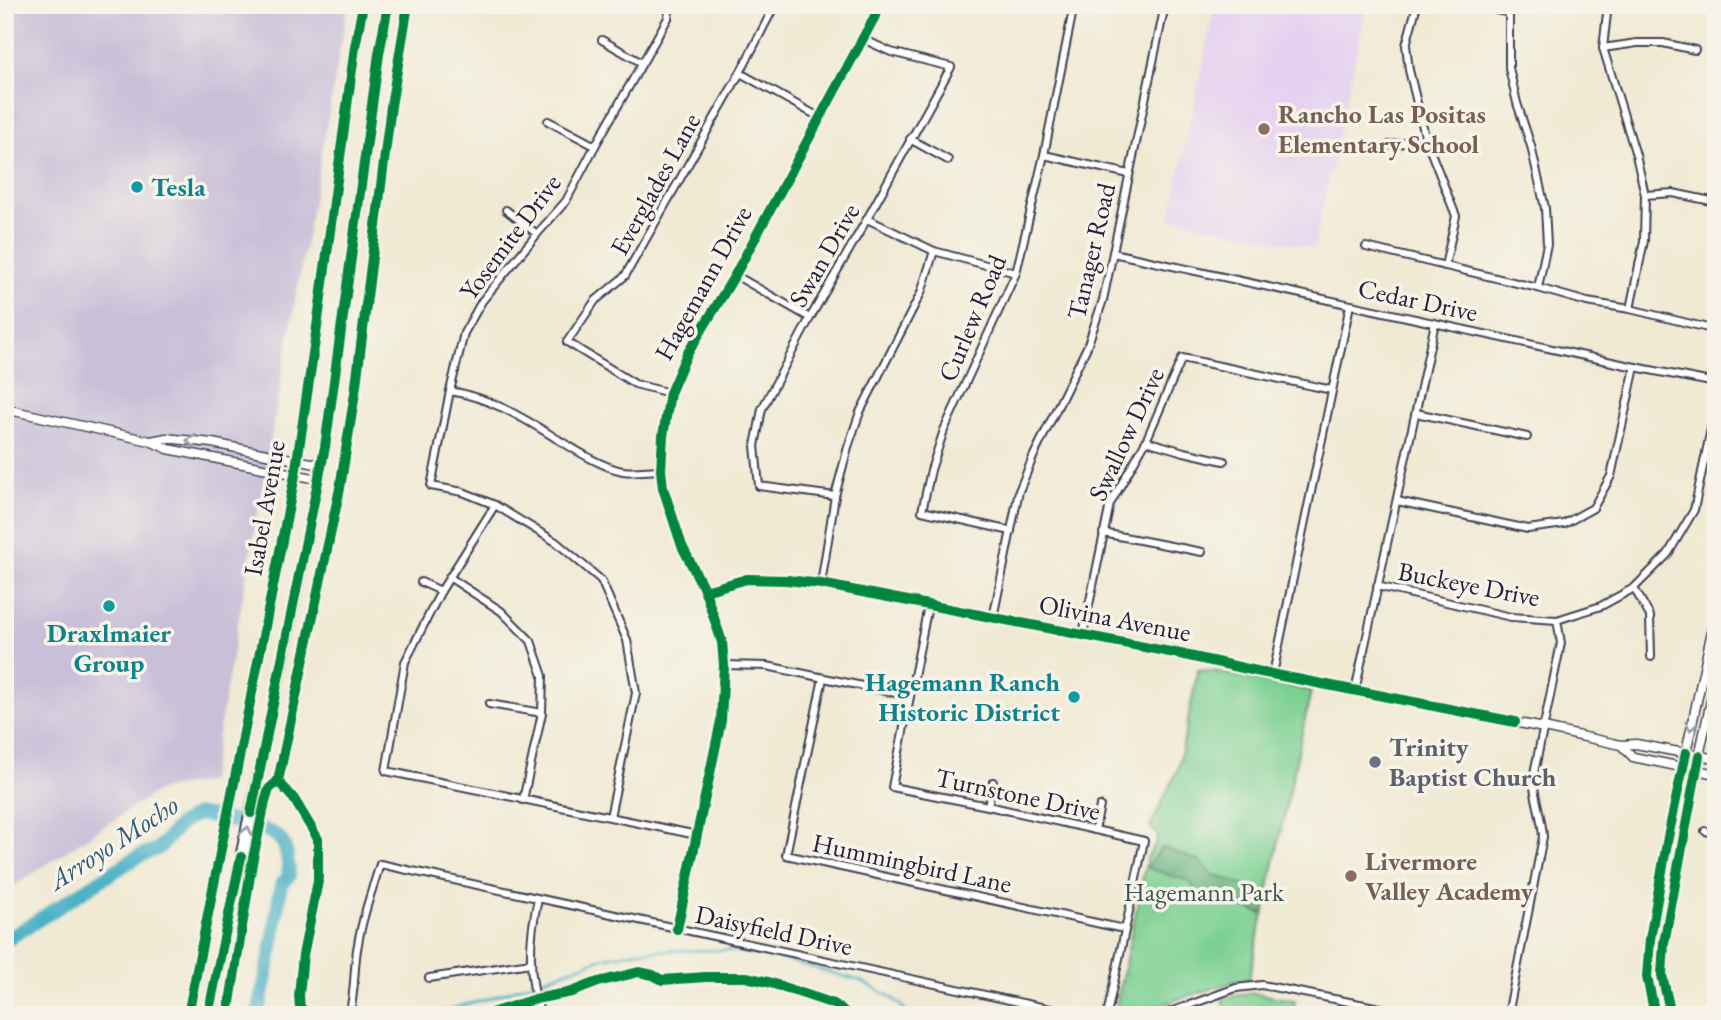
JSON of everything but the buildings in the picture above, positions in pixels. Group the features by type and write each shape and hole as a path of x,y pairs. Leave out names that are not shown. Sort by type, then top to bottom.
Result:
{"highway":[{"name":"Isabel Avenue","path":"188,1015 295,475 363,5"},
{"name":"Isabel Avenue","path":"208,1015 325,447 388,5"}],"street":[{"name":"Yosemite Drive","path":"610,817 636,693 627,640 601,580 556,542 495,505 463,492 432,486 464,333 482,301 566,201 668,18 670,5"},
{"name":"Everglades Lane","path":"670,393 635,384 567,342 595,301 625,276 740,73 775,5"},
{"name":"Hagemann Drive","path":"677,929 720,720 724,665 722,642 705,590 682,546 663,488 663,436 670,393 686,356 735,275 881,5"},
{"name":"Curlew Road","path":"1011,530 922,511 944,430 1016,273 1044,155 1074,5"},
{"name":"Tanager Road","path":"993,618 1019,491 1087,347 1103,300 1166,5"},
{"path":"1417,5 1406,45 1409,71 1426,140 1456,216 1445,266"},
{"path":"1474,5 1509,13 1510,68 1545,208 1547,244 1538,288"},
{"path":"1608,5 1603,48 1636,155 1645,195 1644,241 1630,309"},
{"name":"Swan Drive","path":"835,496 759,486 755,446 762,409 951,67 891,52 863,39"},
{"path":"602,40 642,63"},
{"path":"1603,48 1637,43 1663,43 1695,50"},
{"path":"740,73 819,117"},
{"path":"548,121 595,146"},
{"path":"910,139 948,160"},
{"path":"1389,145 1426,140"},
{"path":"1044,155 1129,174"},
{"path":"1645,195 1673,193 1716,202"},
{"path":"506,210 537,234"},
{"path":"867,219 934,251 1016,273"},
{"path":"1366,247 1587,302 1630,309 1716,330"},
{"path":"821,584 835,496 848,447 860,412 921,293 934,251"},
{"name":"Cedar Drive","path":"1114,253 1716,383"},
{"path":"735,275 810,318"},
{"path":"1273,674 1350,305"},
{"path":"1355,691 1435,323"},
{"name":"Swallow Drive","path":"1083,634 1110,504 1146,442 1182,358 1332,390"},
{"path":"1397,501 1528,530 1564,524 1593,508 1611,476 1634,367"},
{"path":"450,391 490,401 585,456 622,471 661,470"},
{"name":"Buckeye Drive","path":"1377,586 1511,617 1557,620 1601,606 1634,588 1668,554 1694,510 1716,405"},
{"path":"6,411 150,441 168,449 318,480"},
{"path":"1416,413 1527,437"},
{"path":"150,441 166,438 212,443 321,464"},
{"path":"1146,442 1224,461"},
{"path":"495,505 441,591 405,663 386,771 697,835"},
{"path":"1103,533 1202,552"},
{"path":"449,577 500,611 531,641 543,676 542,713 523,800"},
{"name":"Olivina Avenue","path":"705,590 747,579 821,584 1083,634 1621,746 1636,744 1716,759"},
{"path":"421,582 441,591"},
{"path":"1634,588 1650,616 1651,657"},
{"name":"Turnstone Drive","path":"928,606 892,787 1144,841 1107,1015"},
{"path":"1655,1015 1647,977 1650,939 1668,837 1716,612"},
{"path":"1508,1015 1544,836 1533,778 1561,643 1557,620"},
{"path":"724,665 767,666 910,696"},
{"name":"Hummingbird Lane","path":"823,678 786,855 1124,929"},
{"path":"1671,1015 1662,975 1664,943 1716,678"},
{"path":"489,704 542,713"},
{"name":"Olivina Avenue","path":"1621,746 1633,757 1716,774"},
{"path":"988,806 993,782"},
{"path":"1095,830 1100,806"},
{"path":"1705,831 1716,833"},
{"name":"Daisyfield Drive","path":"349,1015 354,997 361,925 380,864 1078,1015"},
{"path":"538,899 530,944 531,980 541,1015"},
{"path":"429,978 531,963"},
{"path":"1162,1015 1236,988 1262,985 1416,1015"}],"shaded area":[{"path":"5,5 348,5 210,781 159,790 5,892"},
{"name":"Rancho Las Positas Elementary School","path":"1215,5 1367,5 1314,248 1170,218"}],"green space":[{"name":"Hagemann Park","path":"1198,670 1311,691 1249,979 1138,1012 1123,1013 1117,1008 1117,1002 1147,858 1157,839 1155,831 1150,827 1178,769"},
{"path":"1162,847 1199,861 1211,874 1269,894 1264,914 1198,894 1189,881 1147,868"},
{"path":"1253,993 1295,1000 1296,1015 1233,1015 1222,1000"}],"waterway":[{"name":"Arroyo Mocho","path":"5,941 137,857 159,848 180,824 198,814 253,826 273,834 282,842 289,876 281,885 258,1015"},
{"name":"Arroyo Mocho","path":"435,1015 606,957 640,951 726,950 782,959 861,981 889,996 901,1005 908,1015"}],"cycle path":[{"path":"188,1015 295,475 363,5"},
{"path":"251,813 325,447 388,5"},
{"path":"228,1015 252,863 269,789 278,781 340,488 355,393 391,106 408,5"},
{"path":"677,929 721,721 724,665 722,642 705,591 682,546 663,488 663,436 670,393 686,356 735,275 881,5"},
{"path":"705,591 747,579 821,584 1515,722"},
{"path":"1655,1015 1647,977 1650,939 1686,753"},
{"path":"1671,1015 1662,975 1664,943 1699,756"},
{"path":"278,781 294,799 318,839 318,881 303,955 299,995 300,1009 316,1015"},
{"path":"208,1015 241,857"},
{"path":"485,1015 639,972 662,980 746,977 834,1004 849,1015"}],"place":[{"name":"Rancho Las Positas Elementary School","path":"1264,129"},
{"name":"Tesla","path":"137,187"},
{"name":"Draxlmaier Group","path":"109,606"},
{"name":"Hagemann Ranch Historic District","path":"1074,697"},
{"name":"Trinity Baptist Church","path":"1375,762"},
{"name":"Livermore Valley Academy","path":"1351,876"}]}
